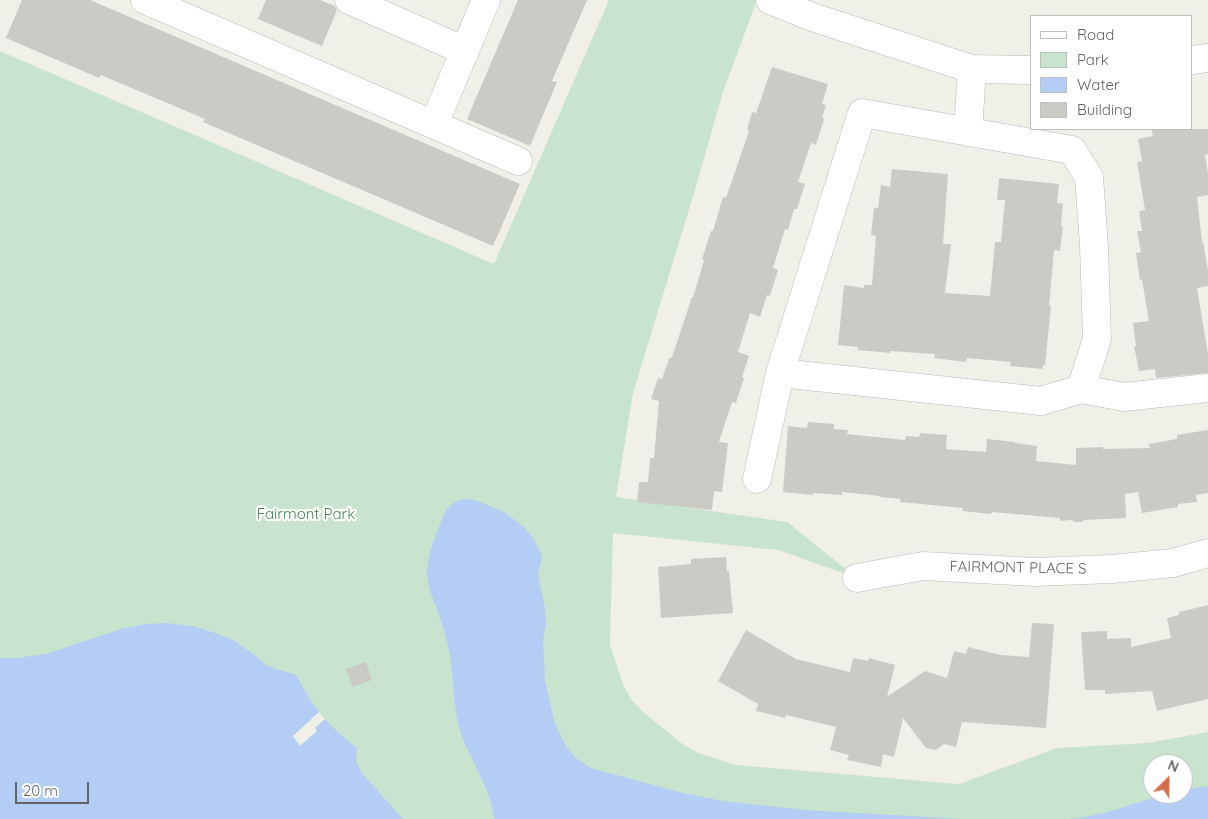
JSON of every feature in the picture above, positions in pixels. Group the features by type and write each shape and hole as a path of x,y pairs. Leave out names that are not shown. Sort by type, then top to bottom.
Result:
{"street":[{"path":"145,0 518,161"},
{"path":"349,0 465,50"},
{"path":"434,124 486,0"},
{"path":"770,0 818,9 972,69 1030,70"},
{"path":"1193,60 1208,58"},
{"path":"968,132 972,69"},
{"path":"757,479 780,373 862,113 1072,150 1090,177 1094,246 1097,339 1081,389"},
{"path":"780,373 1041,401 1081,389 1124,397 1208,388"},
{"name":"FAIRMONT PLACE S","path":"857,578 923,566 1035,572 1112,569 1173,562 1208,553"}],"green space":[{"name":"Fairmont Park","path":"609,0 757,0 723,92 633,393 616,497 787,522 857,578 778,550 613,533 610,645 623,684 631,699 642,711 681,743 698,753 736,765 959,784 1057,748 1148,743 1208,732 1208,819 0,819 0,51 494,264"}],"water":[{"path":"465,499 475,500 504,512 524,527 538,547 542,557 538,575 545,608 546,624 543,640 545,680 554,721 566,747 577,759 591,768 683,793 723,801 806,810 962,819 494,819 489,796 465,745 458,725 449,649 427,575 431,549 443,517 451,505"},
{"path":"167,623 193,626 233,640 268,666 296,675 325,720 357,748 356,760 360,771 403,819 0,819 0,658 46,654 121,629 146,624"},
{"path":"1208,786 1208,819 1068,819 1104,813 1143,801 1143,804 1193,804 1193,788"}],"pier":[{"path":"319,712 325,719 315,728 317,731 300,746 293,736"}],"building":[{"path":"22,0 90,0 520,184 493,246 203,122 205,119 101,75 99,78 6,38"},
{"path":"266,0 320,0 335,6 337,10 322,46 258,19"},
{"path":"518,0 587,0 552,81 557,82 530,146 467,119"},
{"path":"772,67 828,84 822,104 826,105 816,145 811,143 798,182 805,184 797,209 794,209 788,230 785,229 773,268 778,270 770,296 767,295 760,317 750,313 738,352 749,356 736,403 732,402 719,442 728,443 722,492 714,491 712,510 637,502 639,482 648,482 650,458 654,458 659,401 651,399 658,378 662,379 669,359 672,357 693,298 711,231 713,231 723,197 726,198 749,131 747,130 752,112 756,113"},
{"path":"1208,129 1208,154 1205,155 1208,173 1208,195 1197,197 1202,242 1208,270 1208,286 1197,288 1208,354 1208,373 1156,378 1155,369 1139,371 1134,346 1136,346 1133,323 1149,321 1136,253 1141,252 1137,231 1142,231 1139,211 1145,210 1137,162 1142,161 1138,139 1153,136 1151,130"},
{"path":"892,169 948,174 943,244 951,244 945,293 990,296 995,242 1001,242 1005,200 997,200 999,178 1059,184 1057,203 1063,204 1061,226 1063,226 1060,251 1054,250 1049,306 1051,306 1043,369 1010,366 1011,362 967,358 966,362 934,358 935,354 890,351 890,353 858,350 858,347 838,345 844,285 864,288 864,285 872,285 876,236 871,235 874,208 878,208 881,185 890,187"},
{"path":"808,422 834,424 834,429 848,430 847,434 905,440 906,436 919,437 920,433 947,435 946,449 986,452 987,439 1015,442 1037,446 1036,461 1076,465 1076,448 1150,448 1149,444 1177,439 1177,435 1208,430 1208,493 1196,495 1197,502 1178,504 1178,507 1142,513 1138,492 1125,494 1126,518 1075,522 1072,520 1060,521 1060,518 962,511 963,508 900,502 901,499 842,492 842,495 813,493 813,495 783,492 788,426 807,428"},
{"path":"726,557 733,613 661,618 658,567 691,564 691,559"},
{"path":"1208,605 1208,699 1157,711 1152,691 1105,694 1105,690 1085,690 1081,632 1107,631 1107,639 1131,638 1131,647 1171,638 1167,618 1179,615 1179,612"},
{"path":"1032,623 1054,624 1046,728 962,722 956,747 944,744 936,750 926,748 903,718 894,757 883,754 881,767 847,760 849,755 830,750 836,727 786,715 785,718 756,711 758,704 718,681 746,630 796,659 850,672 853,658 868,661 869,658 895,665 887,697 925,671 947,678 954,651 966,654 968,647 1001,655 1029,657"},
{"path":"366,662 372,680 353,687 346,669"}]}
